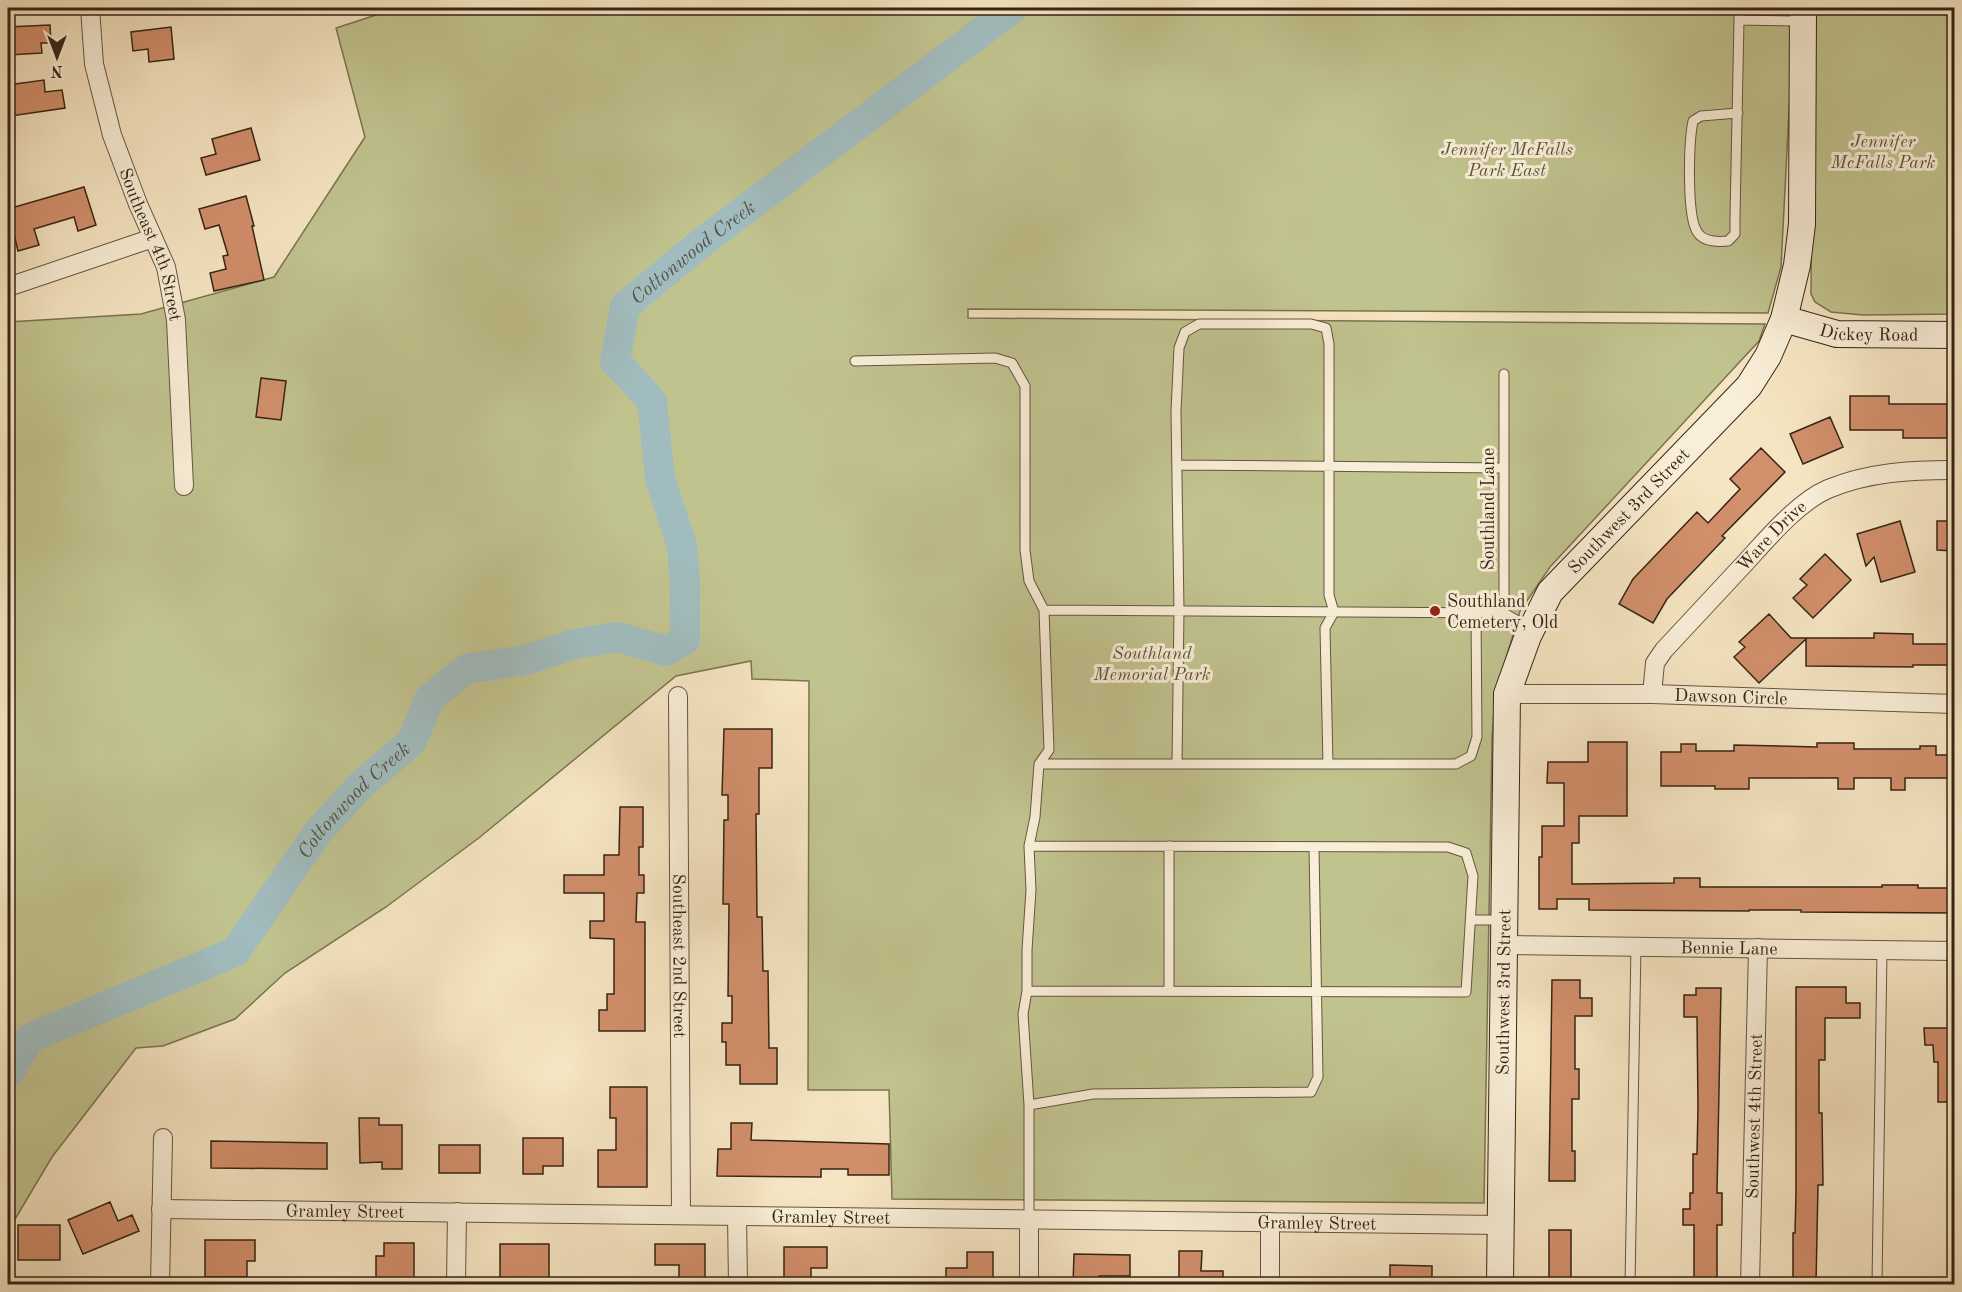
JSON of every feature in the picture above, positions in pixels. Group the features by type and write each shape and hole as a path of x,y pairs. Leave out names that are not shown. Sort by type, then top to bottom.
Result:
{"street":[{"name":"Southeast 4th Street","path":"90,8 94,64 112,135 166,267 176,320 184,486"},
{"name":"Southwest 3rd Street","path":"1500,1284 1507,694 1532,629 1550,592 1749,386 1768,356 1784,319 1797,265 1802,224 1803,14"},
{"path":"8,287 153,238"},
{"name":"Dickey Road","path":"1784,319 1837,334 1954,335"},
{"name":"Ware Drive","path":"1652,694 1655,663 1664,650 1767,540 1801,508 1826,490 1869,475 1910,470 1954,470"},
{"name":"Dawson Circle","path":"1507,694 1652,694 1954,704"},
{"name":"Southeast 2nd Street","path":"678,696 681,1215"},
{"name":"Bennie Lane","path":"1504,932 1636,946 1954,951"},
{"name":"Southwest 4th Street","path":"1750,1284 1758,948"},
{"path":"160,1284 163,1138"},
{"name":"Gramley Street","path":"161,1209 1500,1225"},
{"path":"456,1284 457,1212"},
{"path":"737,1215 738,1284"},
{"path":"1029,1219 1029,1284"},
{"path":"1270,1222 1270,1284"}],"lane":[{"path":"1738,113 1701,116 1693,122 1689,138 1692,219 1698,235 1712,242 1728,241 1735,234 1738,113 1739,8"},
{"path":"1739,20 1803,14"},
{"path":"1178,764 1179,610 1176,411 1179,348 1185,332 1199,324 1311,324 1326,328 1329,344 1329,595 1334,612 1325,628 1328,764"},
{"path":"855,361 995,358 1012,363 1025,386 1025,550 1029,581 1044,610 1048,750 1038,764 1035,817 1029,846 1031,890 1027,991 1023,1014 1029,1105 1029,1219"},
{"name":"Southland Lane","path":"1504,374 1504,613"},
{"path":"1177,465 1504,468"},
{"path":"1044,610 1504,613 1532,629"},
{"path":"1038,764 1456,764 1471,756 1477,737 1476,613"},
{"path":"1027,991 1466,992 1473,876 1466,853 1448,847 1029,846"},
{"path":"1169,846 1169,991"},
{"path":"1029,1105 1093,1094 1311,1092 1318,1077 1314,847"},
{"path":"1471,920 1504,932"},
{"path":"1630,1284 1636,946"},
{"path":"1877,1284 1882,950"}],"green space":[{"path":"384,8 1792,8 1792,53 1781,267 1768,313 968,309 968,318 1765,324 1759,341 1550,567 1520,611 1495,696 1492,740 1484,1203 892,1199 889,1090 808,1090 809,681 752,679 751,661 676,676 480,837 386,907 285,973 235,1019 163,1046 136,1048 52,1157 8,1231 8,322 141,314 274,277 365,137 336,28 376,15"},
{"name":"Jennifer McFalls Park","path":"1813,8 1954,8 1954,314 1863,315 1831,312 1815,302 1811,294"}],"building":[{"path":"50,25 51,43 41,43 42,53 8,55 8,27"},
{"path":"171,27 174,59 149,62 148,49 133,51 131,32"},
{"path":"44,80 45,92 62,90 65,108 11,116 8,85"},
{"path":"251,128 260,160 206,175 201,158 216,154 212,139"},
{"path":"84,187 96,225 78,231 74,217 34,229 39,245 18,251 8,209"},
{"path":"246,196 264,280 214,291 210,273 226,269 223,256 228,255 219,225 205,229 199,209"},
{"path":"261,378 286,381 281,420 256,417"},
{"path":"1850,396 1889,396 1889,404 1947,404 1947,438 1903,438 1903,430 1850,430"},
{"path":"1830,417 1843,447 1803,464 1790,434"},
{"path":"1761,448 1785,472 1722,536 1725,538 1667,599 1653,623 1619,604 1633,579 1697,512 1708,523 1740,489 1730,479"},
{"path":"1900,521 1915,572 1881,582 1874,557 1866,566 1857,534"},
{"path":"1937,521 1954,521 1954,551 1937,550"},
{"path":"1825,554 1851,580 1813,618 1793,598 1807,585 1800,579"},
{"path":"1769,614 1791,638 1874,638 1874,633 1913,634 1913,644 1954,644 1954,665 1806,666 1806,639 1759,683 1734,657 1745,647 1739,642"},
{"path":"724,729 772,729 772,768 759,768 759,814 756,814 757,917 762,917 763,971 768,971 769,1048 777,1048 777,1084 740,1084 740,1065 726,1065 726,1042 722,1042 722,1023 732,1023 732,996 728,996 729,904 723,904 724,820 728,820 728,795 722,795"},
{"path":"1588,742 1627,742 1627,816 1579,816 1579,843 1572,843 1572,884 1674,883 1674,878 1700,878 1700,887 1918,885 1918,888 1954,888 1954,913 1589,910 1589,899 1557,899 1557,909 1539,909 1539,857 1542,857 1542,826 1564,826 1564,783 1547,783 1548,762 1588,762"},
{"path":"1817,743 1854,743 1854,749 1920,749 1920,746 1936,746 1936,755 1954,755 1954,778 1905,778 1905,790 1891,790 1891,778 1854,778 1854,789 1838,789 1838,778 1749,778 1749,789 1715,789 1715,786 1661,786 1661,752 1681,752 1681,744 1696,744 1696,751 1734,751 1734,745 1817,747"},
{"path":"620,807 643,807 643,847 639,847 639,875 644,875 644,893 637,893 636,922 645,922 645,1031 599,1031 599,1010 607,1010 607,994 614,994 614,939 590,938 590,921 604,921 604,893 564,893 564,875 604,875 604,855 619,855"},
{"path":"1552,980 1580,980 1580,998 1592,998 1592,1016 1575,1016 1575,1069 1579,1069 1579,1099 1572,1099 1572,1151 1575,1151 1575,1181 1549,1181"},
{"path":"1796,987 1846,987 1846,1003 1860,1003 1860,1018 1825,1018 1825,1060 1819,1060 1823,1185 1818,1185 1816,1284 1793,1284 1796,1193"},
{"path":"1696,988 1721,988 1717,1193 1722,1193 1722,1225 1717,1225 1717,1284 1694,1284 1694,1225 1683,1225 1683,1209 1690,1209 1690,1193 1693,1193 1693,1154 1697,1154 1698,1107 1697,1017 1684,1017 1684,995 1696,995"},
{"path":"1924,1028 1954,1028 1954,1102 1938,1102 1938,1062 1934,1062 1933,1045 1925,1045"},
{"path":"610,1087 647,1087 647,1187 598,1187 598,1150 616,1150 616,1118 610,1118"},
{"path":"359,1118 379,1118 379,1125 402,1125 402,1169 382,1169 382,1162 360,1163"},
{"path":"731,1123 752,1123 751,1140 889,1144 889,1175 848,1175 848,1169 821,1169 821,1177 717,1176 718,1149 731,1149"},
{"path":"523,1138 563,1138 563,1166 543,1166 543,1174 523,1174"},
{"path":"211,1141 327,1143 327,1169 211,1168"},
{"path":"439,1145 480,1145 480,1173 439,1173"},
{"path":"110,1202 118,1221 132,1215 139,1231 83,1254 68,1220"},
{"path":"18,1225 60,1225 60,1260 18,1260"},
{"path":"1549,1230 1571,1230 1571,1284 1549,1284"},
{"path":"205,1240 255,1240 255,1261 247,1261 247,1277 205,1277"},
{"path":"384,1243 414,1243 414,1283 376,1283 376,1256 384,1256"},
{"path":"500,1244 549,1244 549,1281 500,1281"},
{"path":"655,1244 705,1244 705,1282 679,1282 679,1265 655,1265"},
{"path":"784,1247 827,1247 827,1268 811,1268 811,1284 784,1284"},
{"path":"1179,1251 1202,1251 1201,1271 1223,1271 1223,1284 1179,1284"},
{"path":"967,1252 993,1252 993,1284 946,1284 946,1268 967,1268"},
{"path":"1074,1254 1130,1255 1130,1276 1099,1276 1098,1284 1073,1284"},
{"path":"1390,1265 1432,1266 1432,1284 1390,1284"}],"waterway":[{"name":"Cottonwood Creek","path":"8,1074 30,1038 235,952 318,832 360,786 412,741 430,698 466,669 526,660 574,644 618,637 666,651 685,640 685,583 682,546 660,479 652,401 615,361 625,306 705,240 1013,8"}],"place":[{"name":"Southland Cemetery, Old","path":"1435,611"}],"park label":[{"name":"Jennifer McFalls Park East","path":"1507,159"},
{"name":"Southland Memorial Park","path":"1152,663"}]}
